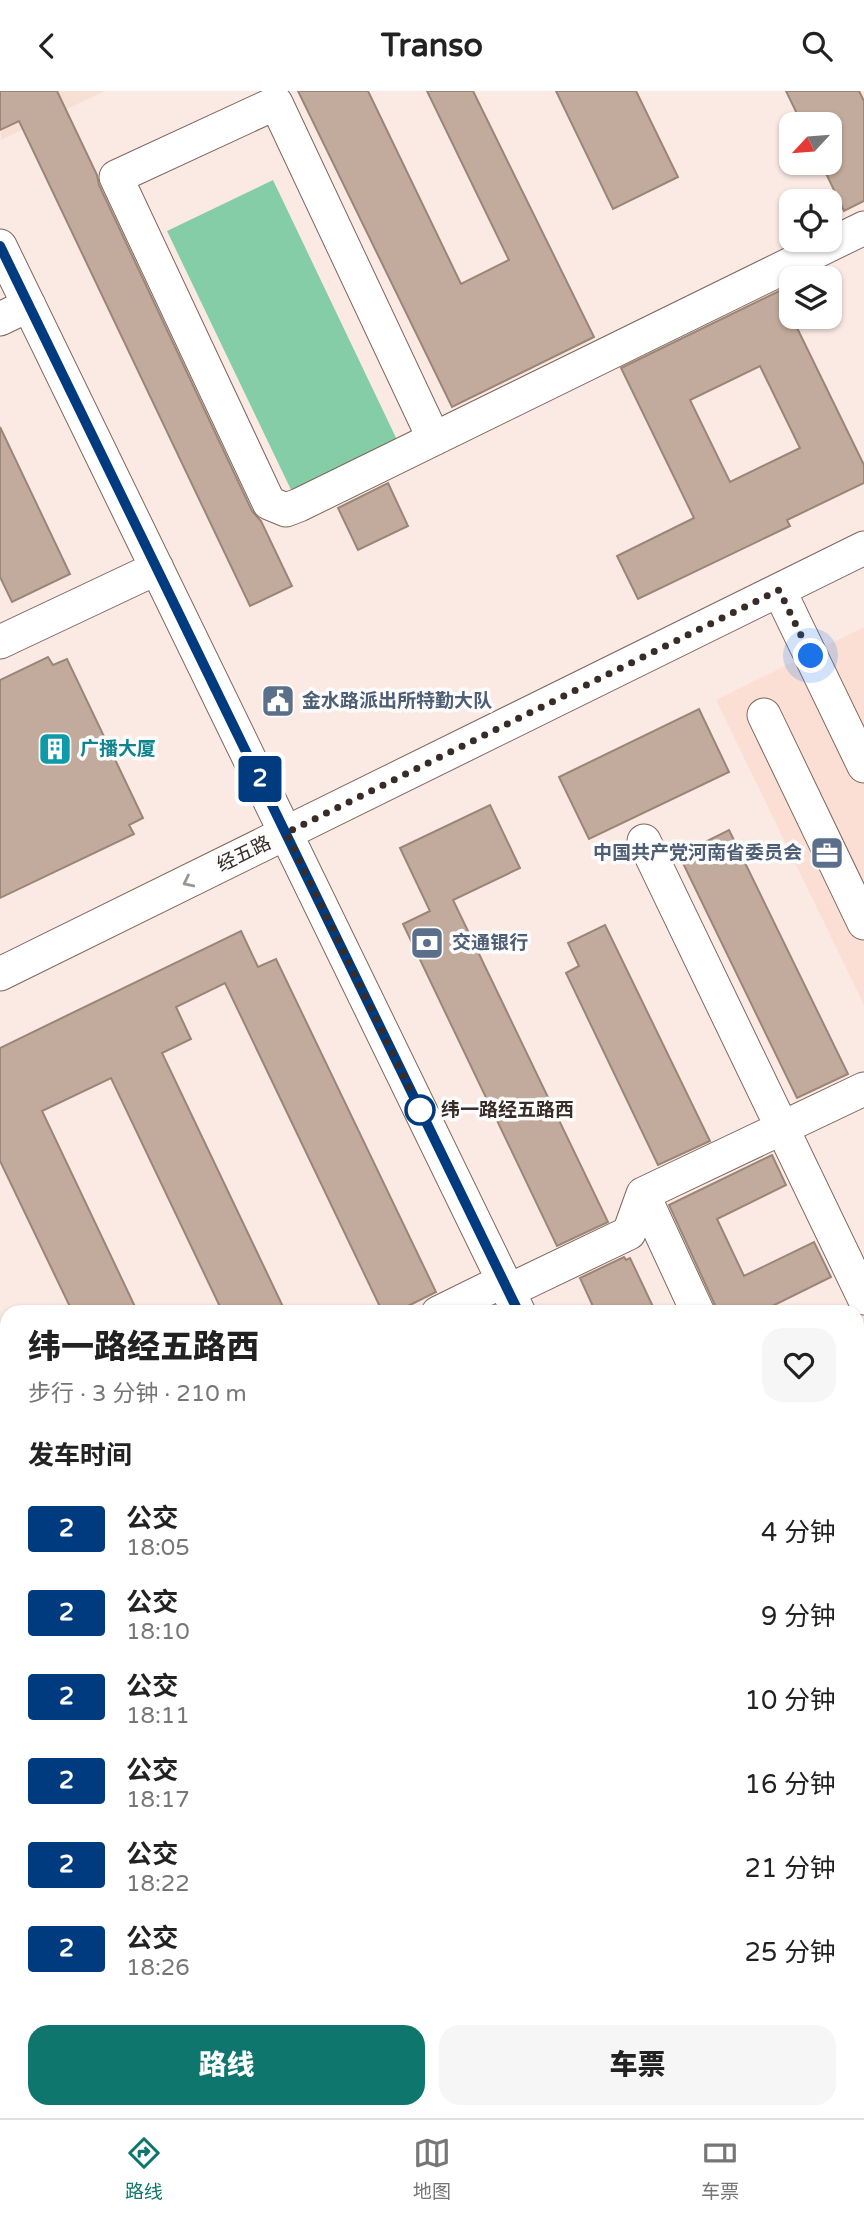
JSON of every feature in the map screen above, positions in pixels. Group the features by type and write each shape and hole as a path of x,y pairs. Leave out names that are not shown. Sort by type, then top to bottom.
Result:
{"street":[{"path":"434,439 276,103 117,177 269,503 286,510 299,505 434,439 864,228"},
{"path":"0,246 14,312 157,568 510,1295"},
{"name":"经五路","path":"0,974 864,548"},
{"path":"0,642 157,568"},
{"path":"779,590 864,767"},
{"path":"764,715 864,923"},
{"path":"644,841 864,1298"},
{"path":"470,1305 510,1295 629,1233 643,1194 864,1089"},
{"path":"643,1194 694,1305"}],"shaded area":[{"path":"0,91 105,91 1,140"},
{"name":"中国共产党河南省委员会","path":"864,627 864,1005 716,700"}],"green space":[{"path":"273,180 399,444 293,494 167,231"}],"building":[{"path":"0,91 57,91 252,511 261,521 292,586 250,606 19,121 0,130"},
{"path":"298,91 368,91 461,284 509,260 427,91 473,91 594,337 452,407"},
{"path":"556,91 636,91 678,177 613,209"},
{"path":"786,91 859,91 864,101 864,201 844,211 842,189 833,189 827,175 842,175 842,112 796,112"},
{"path":"779,291 779,329 798,329 864,465 864,483 787,520 790,526 638,599 617,556 694,518 621,368","holes":["760,366 800,448 730,482 690,400"]},
{"path":"0,427 70,574 12,602 0,577"},
{"path":"388,483 408,526 358,550 338,508"},
{"name":"广播大厦","path":"48,657 53,665 67,659 143,818 129,825 134,834 0,898 0,680"},
{"path":"699,709 729,772 589,839 559,777"},
{"path":"490,805 520,868 453,900 608,1222 557,1246 403,924 430,911 400,848"},
{"path":"729,830 848,1074 797,1098 679,855"},
{"path":"605,925 710,1141 658,1165 566,973 579,966 568,943"},
{"path":"241,931 258,967 276,959 436,1292 410,1305 379,1305 225,983 176,1007 191,1039 162,1053 282,1305 219,1305 111,1078 42,1111 134,1305 69,1305 0,1161 0,1048"},
{"path":"772,1155 786,1185 717,1219 744,1276 814,1242 831,1277 774,1305 715,1305 669,1205"},
{"path":"624,1257 626,1260 630,1258 652,1305 592,1305 580,1278"}],"bus line":[{"name":"2","path":"0,246 515,1305"}],"place":[{"name":"金水路派出所特勤大队","path":"278,701"},
{"name":"广播大厦","path":"55,749"},
{"name":"中国共产党河南省委员会","path":"827,853"},
{"name":"交通银行","path":"427,943"},
{"name":"纬一路经五路西","path":"420,1110"}],"route":[{"path":"420,1110 286,833 779,590 811,656"}]}
